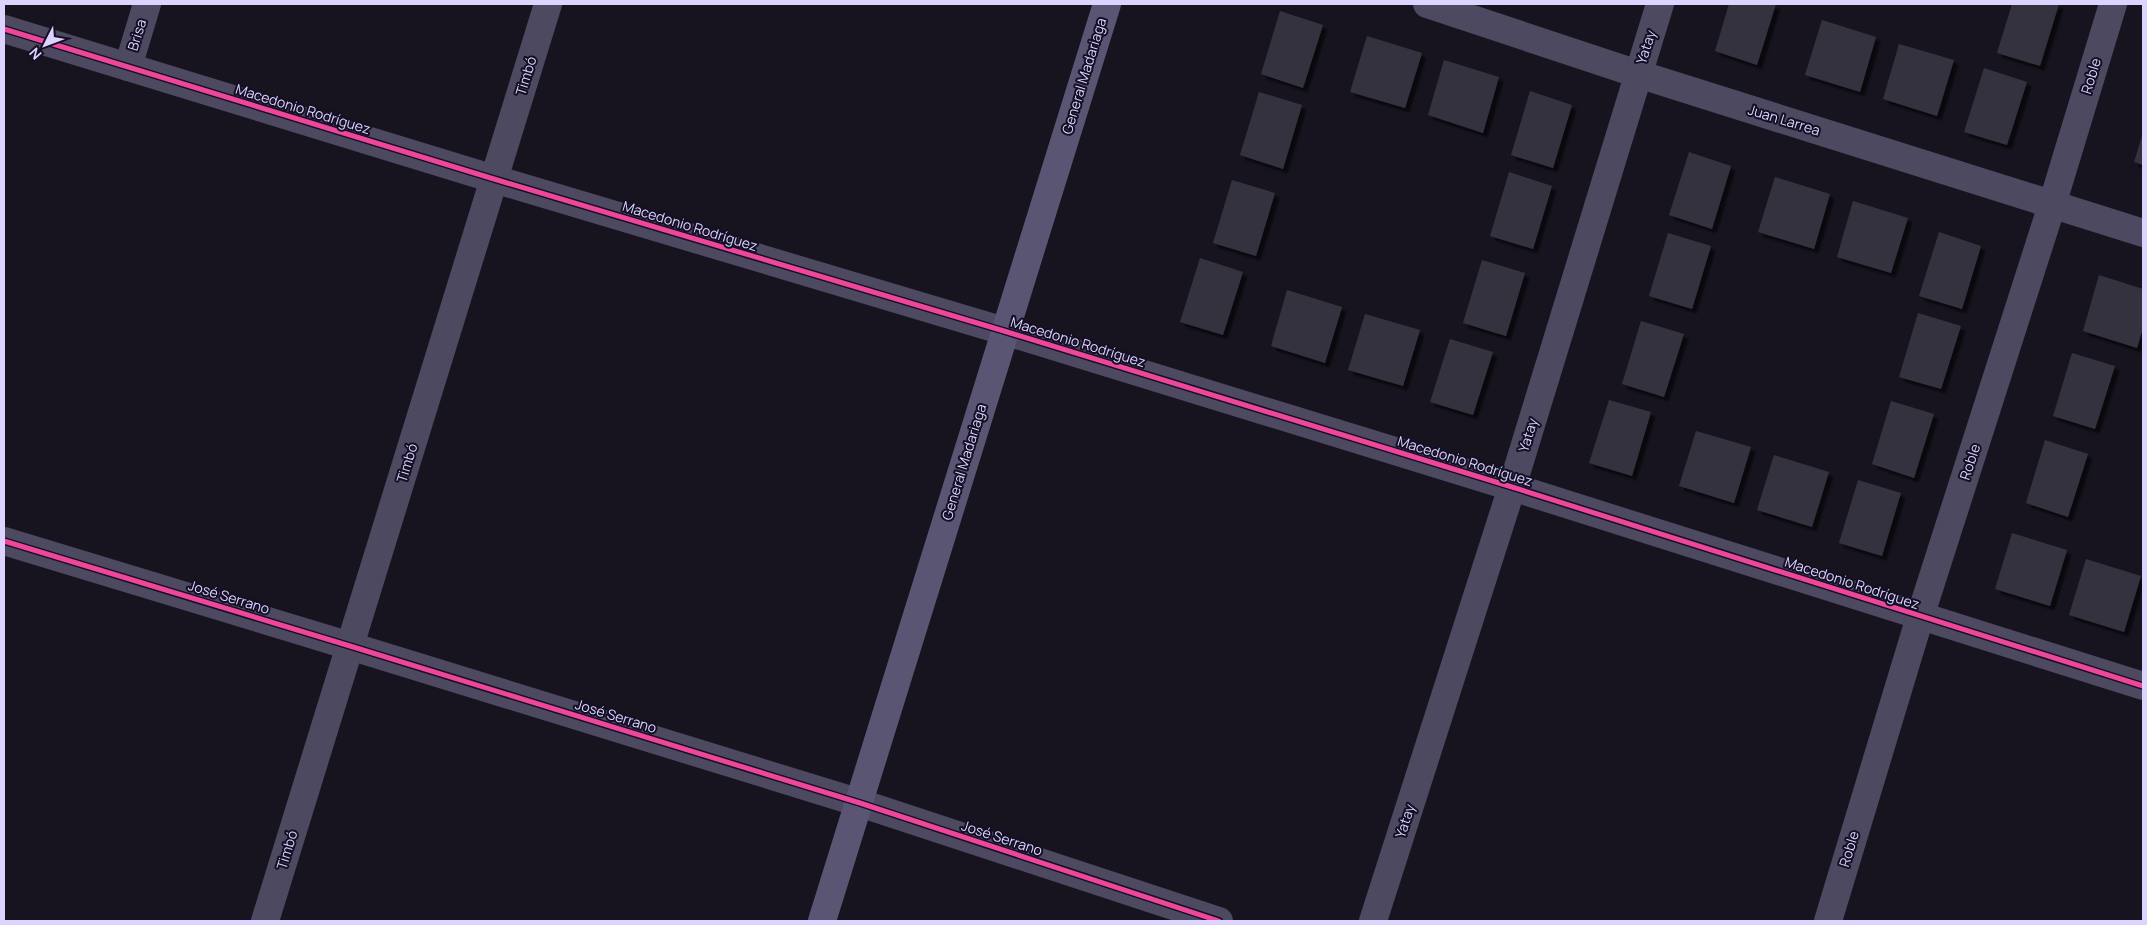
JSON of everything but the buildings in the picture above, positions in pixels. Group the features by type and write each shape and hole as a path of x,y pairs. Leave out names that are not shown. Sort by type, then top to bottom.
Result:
{"street":[{"name":"Brisa","path":"128,67 147,4"},
{"name":"Timbó","path":"265,921 548,4"},
{"name":"General Madariaga","path":"822,921 860,804 1004,331 1107,4"},
{"name":"Juan Larrea","path":"1427,4 1638,74 2143,233"},
{"name":"Yatay","path":"1373,921 1512,488 1660,4"},
{"name":"Roble","path":"1828,921 1920,617 2052,205 2113,4"},
{"name":"Macedonio Rodríguez","path":"4,29 494,179 1004,331 2143,686"},
{"name":"José Serrano","path":"4,541 860,804 1219,921"}],"cycle path":[{"path":"4,29 494,179 1004,331 1512,487 2143,686"},
{"path":"4,541 860,803 1219,921"}]}
